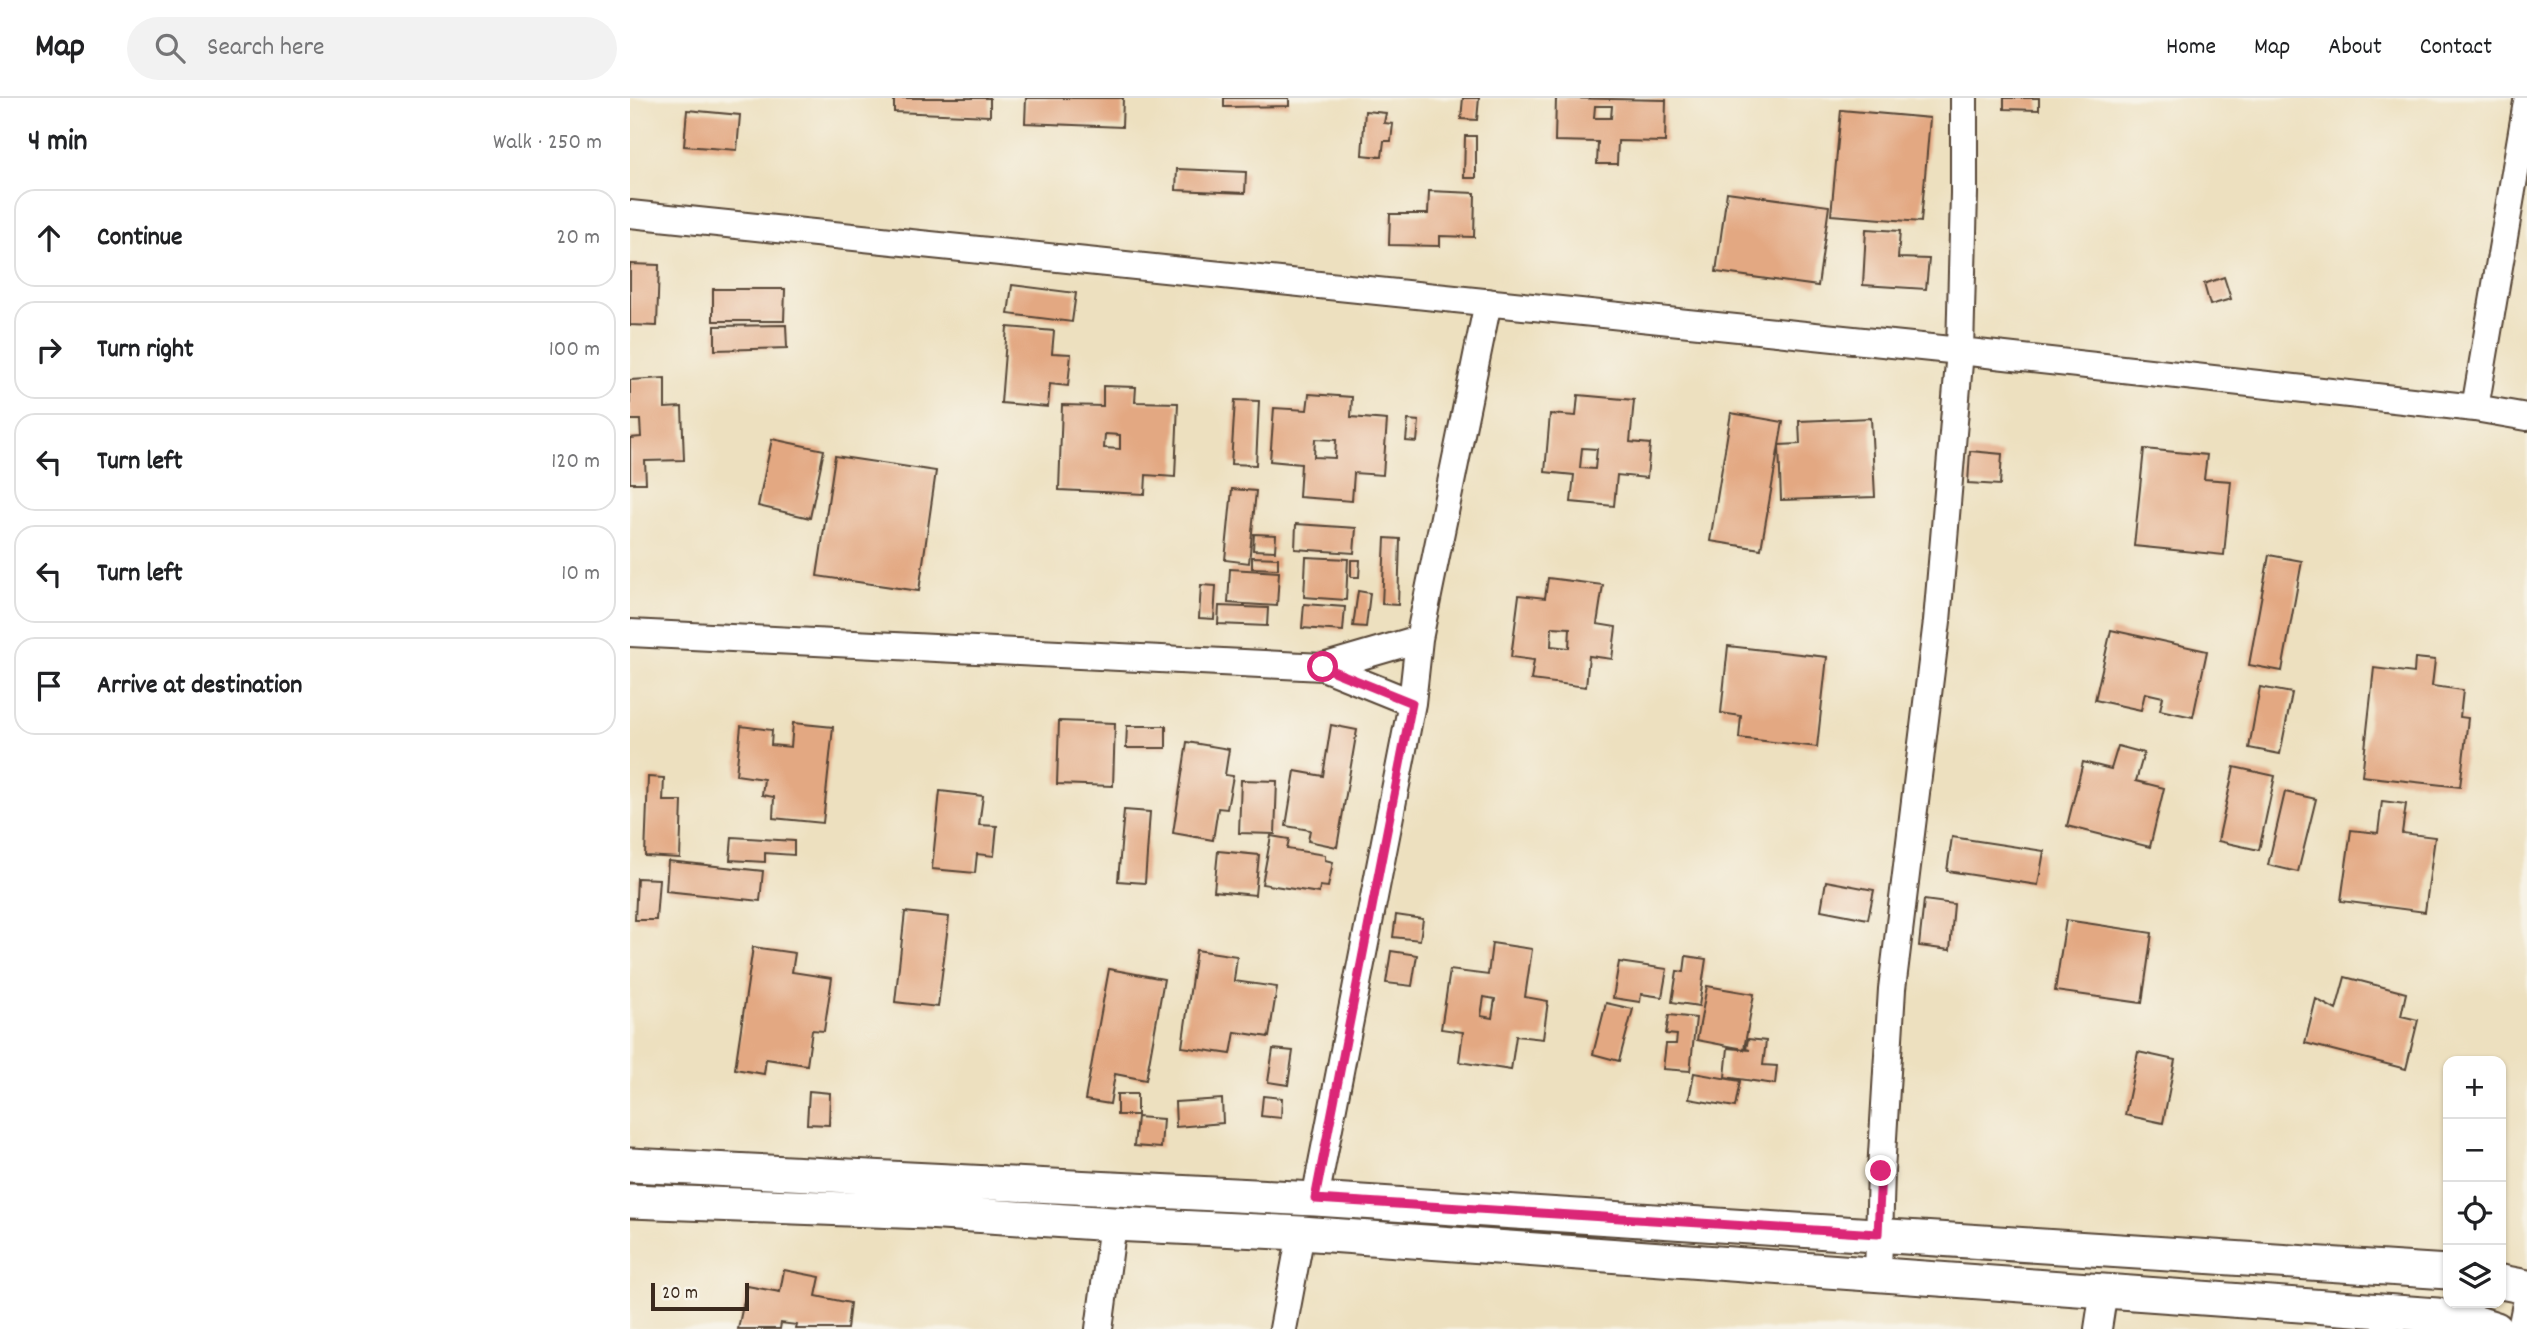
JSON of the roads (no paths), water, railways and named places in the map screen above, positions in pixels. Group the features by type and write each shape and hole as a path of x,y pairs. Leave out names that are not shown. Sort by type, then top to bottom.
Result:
{"street":[{"path":"1878,1274 1892,989 1937,621 1960,351 1964,98"},
{"path":"2475,408 2527,102"},
{"path":"630,214 1960,351 2475,408 2527,417"},
{"path":"1315,1199 1412,703 1419,639 1488,302"},
{"path":"630,632 1323,667 1412,703"},
{"path":"1323,667 1419,639"},
{"path":"630,1165 1315,1199 2443,1272"},
{"path":"630,1201 926,1212 1301,1233 2437,1315 2496,1329"},
{"path":"1099,1329 1113,1224"},
{"path":"1283,1329 1301,1233"},
{"path":"2506,1283 2527,1287"},
{"path":"2098,1329 2105,1290"},
{"path":"2521,1329 2527,1299"}]}
